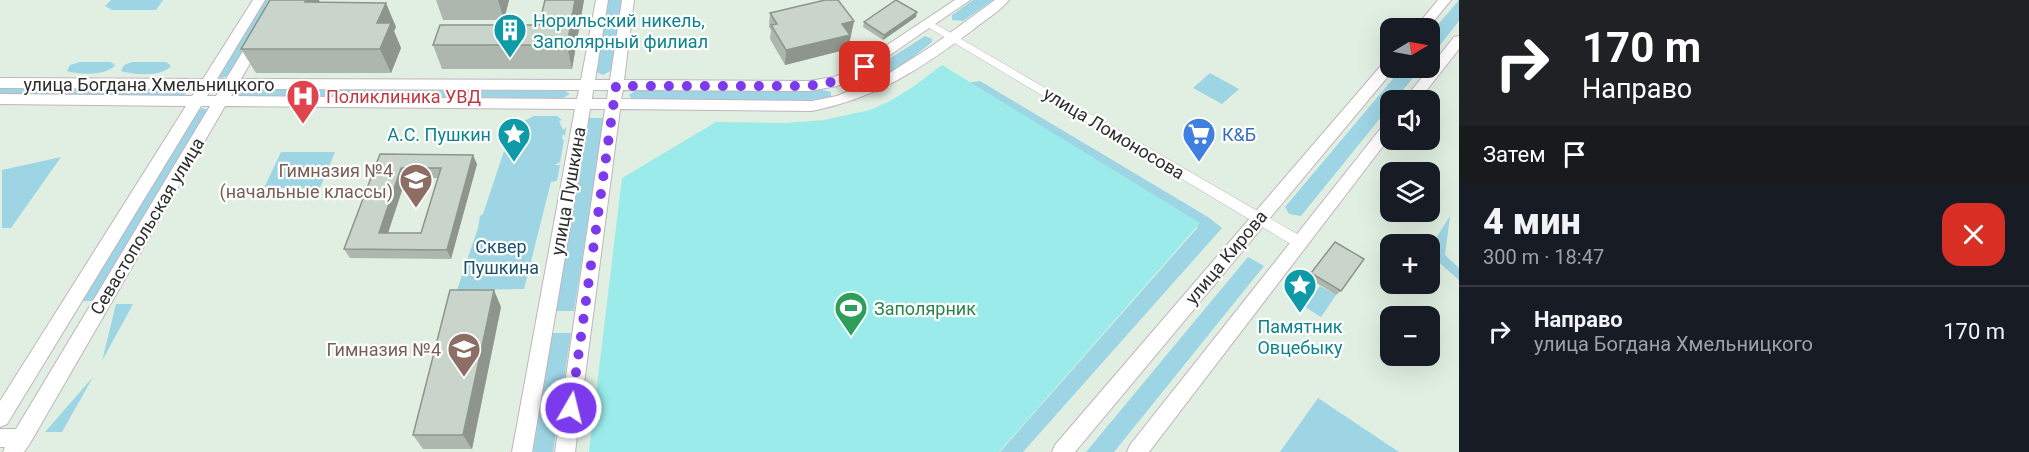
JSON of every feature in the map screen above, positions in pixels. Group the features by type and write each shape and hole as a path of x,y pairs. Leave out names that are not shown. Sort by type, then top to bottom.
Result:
{"street":[{"name":"Севастопольская улица","path":"0,418 259,0"},
{"name":"Севастопольская улица","path":"18,445 280,0"},
{"name":"улица Пушкина","path":"522,452 602,0"},
{"name":"улица Пушкина","path":"565,452 628,0"},
{"name":"улица Богдана Хмельницкого","path":"0,83 791,87 837,81 878,59 964,0"},
{"name":"улица Богдана Хмельницкого","path":"0,99 788,107 836,103 872,90 904,71 1003,0"},
{"path":"1430,18 1445,0"},
{"name":"улица Ломоносова","path":"930,24 1299,242"},
{"path":"1419,90 1459,40"},
{"name":"улица Кирова","path":"1062,452 1380,76"},
{"path":"837,81 850,99"},
{"path":"1137,452 1380,140"},
{"path":"67,310 96,311"},
{"path":"0,438 18,445"}],"green space":[{"path":"111,0 163,0 156,10 112,10 105,6"},
{"path":"265,0 275,0 229,76 220,78 219,76"},
{"path":"607,0 622,0 612,70 603,75 596,72"},
{"path":"973,0 993,0 963,21 952,20 952,15"},
{"path":"1459,0 1459,21 1440,45 1440,22"},
{"path":"925,36 932,39 932,42 902,66 863,88 855,86 856,80"},
{"path":"80,62 111,62 115,65 99,73 85,74 67,71 70,65"},
{"path":"132,62 166,62 171,66 167,70 155,73 140,74 121,71 124,65"},
{"path":"1210,73 1239,89 1222,104 1193,88"},
{"path":"1394,78 1413,78 1403,90 1383,90"},
{"path":"980,81 1208,217 1222,228 1023,452 1000,452 1198,227 967,83"},
{"path":"0,87 189,89 191,91 182,96 0,95"},
{"path":"243,89 399,90 396,97 236,96 238,91"},
{"path":"406,90 565,91 570,94 563,98 403,97"},
{"path":"823,90 831,92 831,98 788,102 633,100 629,95 635,91"},
{"path":"1380,94 1380,118 1301,216 1289,214 1285,207"},
{"path":"202,108 208,110 94,301 81,301 198,110"},
{"name":"Сквер Пушкина","path":"534,116 557,116 562,120 559,121 563,130 566,127 565,136 563,134 562,138 564,141 560,162 555,165 560,165 557,181 551,182 524,289 457,290 480,216 483,214 512,127"},
{"path":"588,118 604,118 574,311 556,311"},
{"path":"281,152 335,152 320,188 264,188"},
{"path":"61,157 11,228 2,228 2,170"},
{"path":"1450,216 1445,255 1459,268 1459,280 1440,263 1439,234"},
{"path":"1248,257 1264,266 1114,452 1086,452"},
{"path":"1320,286 1336,295 1321,317 1305,307"},
{"path":"116,304 133,304 102,361"},
{"path":"552,333 571,333 553,452 533,452"},
{"path":"93,377 62,432 45,432"},
{"path":"1318,398 1399,452 1280,452"}],"shaded area":[{"name":"Заполярник","path":"942,65 1200,223 999,452 589,452 622,178 716,122 786,123 824,120 870,110 913,87"}],"building":[{"path":"270,0 386,3 377,23 391,23 380,49 241,49"},
{"path":"545,0 575,0 567,45 433,45 440,25 539,25"},
{"path":"825,0 838,0 854,21 842,24 850,35 786,50 771,25 777,24 770,13"},
{"path":"896,0 917,12 884,35 864,22"},
{"name":"Гимназия №4 (начальные классы)","path":"380,154 473,155 447,250 344,249","holes":["401,168 441,168 421,233 379,233"]},
{"path":"1335,242 1364,259 1341,291 1311,273"},
{"name":"Гимназия №4","path":"450,290 494,290 463,435 413,435"}],"place":[{"name":"Норильский никель, Заполярный филиал","path":"510,59"},
{"name":"Поликлиника УВД","path":"303,125"},
{"name":"А.С. Пушкин","path":"514,163"},
{"name":"К&Б","path":"1199,163"},
{"name":"Гимназия №4 (начальные классы)","path":"416,209"},
{"name":"Памятник Овцебыку","path":"1300,314"},
{"name":"Заполярник","path":"851,337"},
{"name":"Гимназия №4","path":"464,378"}],"route":[{"path":"571,408 616,86 809,86 837,81 865,67"}]}
